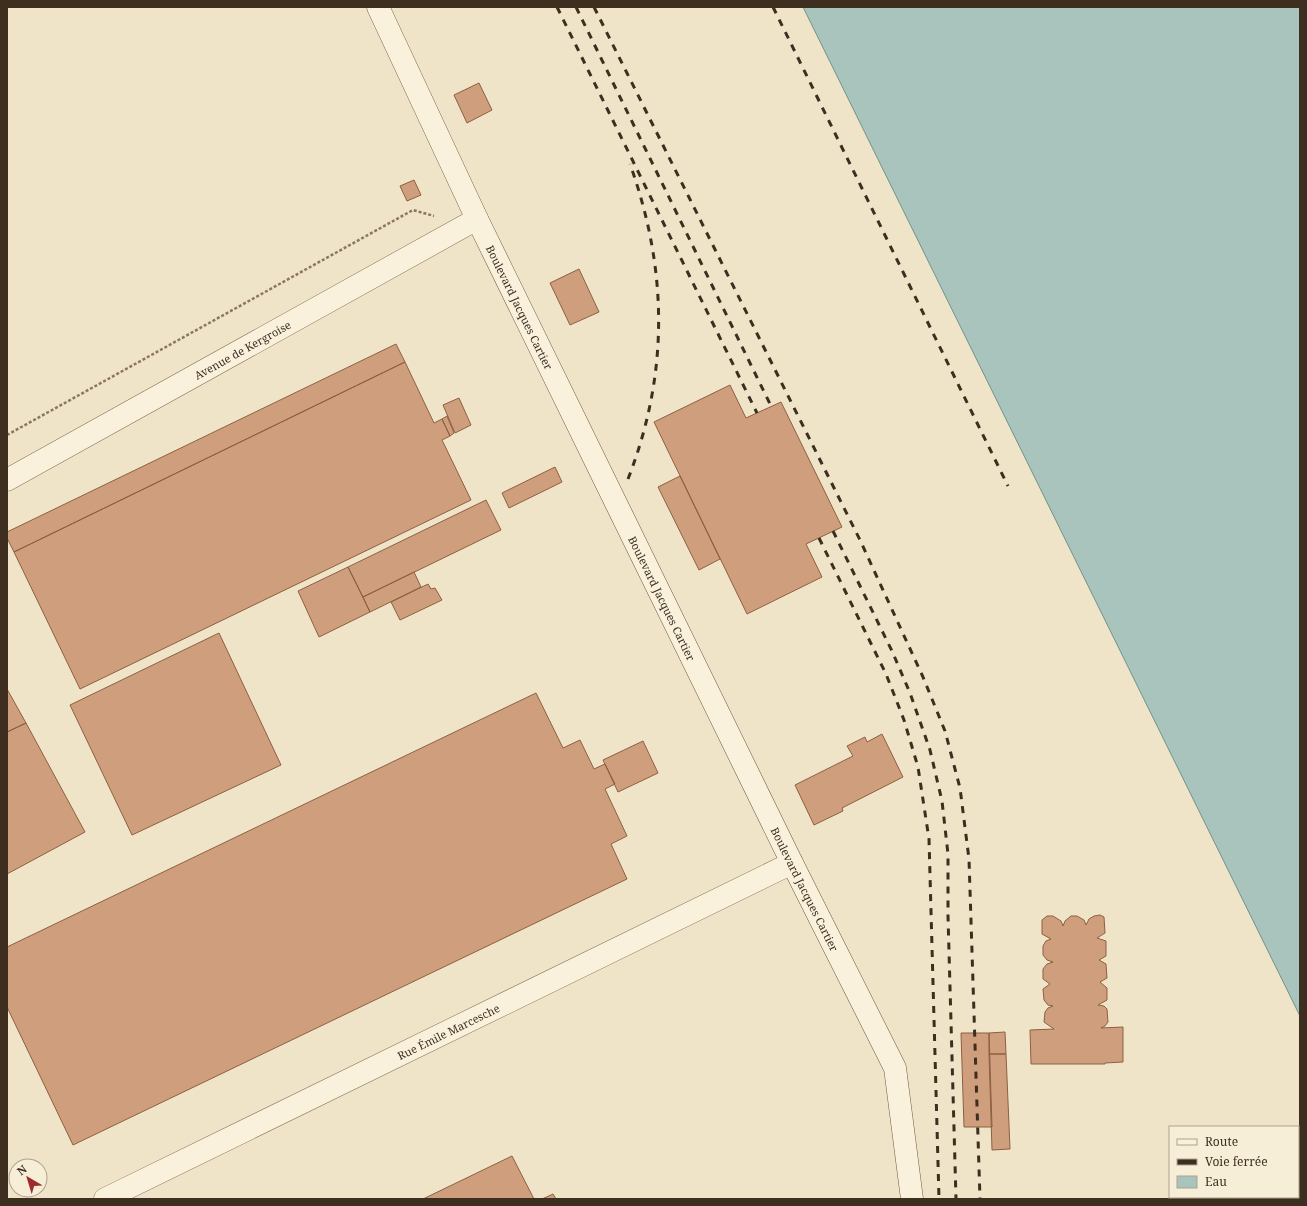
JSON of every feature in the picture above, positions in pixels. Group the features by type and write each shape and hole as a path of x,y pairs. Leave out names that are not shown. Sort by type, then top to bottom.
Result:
{"street":[{"name":"Boulevard Jacques Cartier","path":"378,7 471,222 895,1068 912,1199"},
{"name":"Avenue de Kergroise","path":"7,480 471,222"},
{"name":"Rue Émile Marcesche","path":"105,1199 792,864"}],"path":[{"path":"7,435 414,210 471,222"}],"water":[{"path":"803,7 1300,7 1300,1016"}],"building":[{"path":"479,83 492,110 467,123 454,95"},
{"path":"414,180 421,195 407,201 400,186"},
{"path":"579,269 599,312 570,325 550,283"},
{"path":"396,344 405,362 14,552 7,538 7,532"},
{"path":"405,362 434,423 442,419 450,436 442,440 471,500 80,689 14,552"},
{"path":"730,385 746,418 781,402 842,527 806,544 822,577 747,614 654,422"},
{"path":"459,398 471,425 455,433 443,405"},
{"path":"447,416 454,433 450,436 442,419"},
{"path":"555,467 562,482 509,508 502,493"},
{"path":"680,476 720,559 699,570 658,487"},
{"path":"486,500 501,530 363,597 348,567"},
{"path":"348,567 370,612 319,637 298,591"},
{"path":"414,572 421,587 370,612 363,597"},
{"path":"428,584 431,589 435,588 442,600 400,620 391,602"},
{"path":"219,633 281,765 132,835 70,705"},
{"path":"7,689 26,723 7,732"},
{"path":"536,693 563,748 580,740 594,769 605,764 615,784 605,789 627,836 611,844 627,879 73,1145 7,1007 7,947"},
{"path":"26,723 85,832 7,874 7,732"},
{"path":"882,734 903,777 842,808 843,811 814,825 795,785 853,756 847,746 865,737 867,742"},
{"path":"643,741 658,773 618,792 603,760"},
{"path":"1100,915 1104,917 1105,933 1097,938 1106,941 1106,956 1099,960 1106,964 1107,978 1100,982 1107,988 1107,1000 1098,1005 1104,1006 1107,1009 1108,1022 1101,1028 1123,1027 1123,1062 1105,1064 1031,1064 1030,1030 1054,1029 1044,1022 1045,1012 1048,1008 1053,1006 1048,1005 1044,1000 1043,989 1050,984 1043,979 1043,969 1047,964 1053,962 1047,960 1043,955 1043,946 1046,941 1051,939 1042,934 1042,920 1047,916 1053,916 1061,921 1063,926 1065,921 1071,916 1077,916 1084,920 1086,925 1089,919"},
{"path":"1005,1032 1006,1054 989,1054 989,1033"},
{"path":"961,1033 989,1033 992,1127 964,1127"},
{"path":"989,1054 1006,1054 1010,1149 992,1150"},
{"path":"512,1156 534,1199 423,1199"},
{"path":"553,1194 556,1199 542,1199"}],"railway":[{"path":"557,7 757,413"},
{"path":"576,7 771,406"},
{"path":"594,7 860,540 923,677 945,731 960,788 969,859 980,1199"},
{"path":"773,7 1008,486"},
{"path":"628,479 641,440 651,400 657,361 659,322 657,283 651,243 643,204 630,164"},
{"path":"833,531 892,651 910,693 930,750 942,801 948,854 948,916 956,1199"},
{"path":"819,538 886,674 904,720 918,767 929,839 939,1199"}]}
